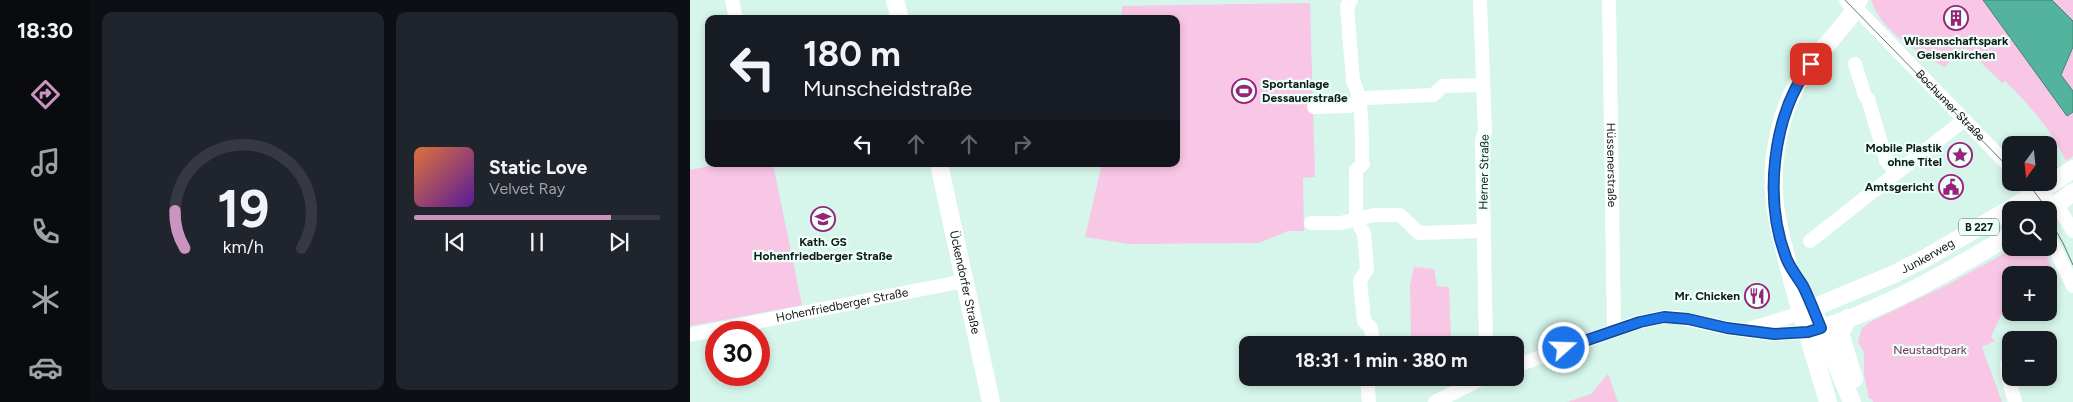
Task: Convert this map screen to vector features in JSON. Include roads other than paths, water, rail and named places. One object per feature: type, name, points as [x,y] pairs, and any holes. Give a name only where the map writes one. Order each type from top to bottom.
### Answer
[{"type":"main road","points":[[895,0],[899,15]]},
{"type":"main road","points":[[1852,402],[1814,330],[1807,311],[1802,285],[1788,262],[1775,204],[1775,167],[1784,118],[1790,100],[1803,74],[1843,27],[1855,3]]},
{"type":"main road","name":"Ückendorfer Straße","points":[[940,167],[991,402]]},
{"type":"main road","name":"Junkerweg","points":[[1807,311],[1922,260],[2033,196],[2073,169]]},
{"type":"main road","points":[[2057,205],[2073,192]]},
{"type":"main road","name":"Junkerweg","points":[[1814,330],[1848,318],[1954,268],[2002,240]]},
{"type":"main road","points":[[1848,318],[1841,336],[1858,402]]},
{"type":"main road","points":[[1814,330],[1828,402]]},
{"type":"street","points":[[732,0],[735,15]]},
{"type":"street","points":[[1351,0],[1347,6],[1353,81],[1358,90],[1362,122],[1362,161],[1356,170],[1356,219],[1364,234],[1367,269],[1360,281],[1364,321],[1371,328],[1372,336]]},
{"type":"street","name":"Herner Straße","points":[[1480,0],[1485,132],[1482,141],[1486,336]]},
{"type":"street","name":"Hüssenerstraße","points":[[1609,0],[1614,331]]},
{"type":"street","name":"Bochumer Straße","points":[[1855,3],[2002,159]]},
{"type":"street","points":[[1855,64],[1865,96],[1868,99],[1886,160],[1896,173]]},
{"type":"street","points":[[1314,107],[1349,106],[1366,98],[1433,95],[1444,86],[1483,85]]},
{"type":"street","points":[[1810,241],[1964,120]]},
{"type":"street","points":[[2057,213],[2073,231]]},
{"type":"street","points":[[1311,223],[1341,223],[1374,215],[1400,215],[1419,233],[1483,231]]},
{"type":"street","points":[[2057,253],[2073,286]]},
{"type":"street","name":"Hohenfriedberger Straße","points":[[690,335],[964,281]]},
{"type":"street","points":[[1749,330],[1807,311]]},
{"type":"street","points":[[1524,363],[1640,322],[1664,317],[1688,319],[1727,328],[1774,334],[1814,330]]},
{"type":"street","points":[[1368,386],[1369,402]]},
{"type":"street","points":[[1435,402],[1467,386]]},
{"type":"street","points":[[2011,386],[2015,402]]},
{"type":"tram line","points":[[1845,0],[2002,161]]},
{"type":"tram line","points":[[2034,191],[2041,201]]},
{"type":"tram line","points":[[2057,233],[2073,265]]},
{"type":"place","name":"Wissenschaftspark Gelsenkirchen","points":[[1956,18]]},
{"type":"place","name":"Sportanlage Dessauerstraße","points":[[1244,91]]},
{"type":"place","name":"Mobile Plastik ohne Titel","points":[[1960,155]]},
{"type":"place","name":"Amtsgericht","points":[[1951,187]]},
{"type":"place","name":"Kath. GS Hohenfriedberger Straße","points":[[823,219]]},
{"type":"place","name":"Mr. Chicken","points":[[1757,296]]},
{"type":"park label","name":"Neustadtpark","points":[[1930,350]]}]
